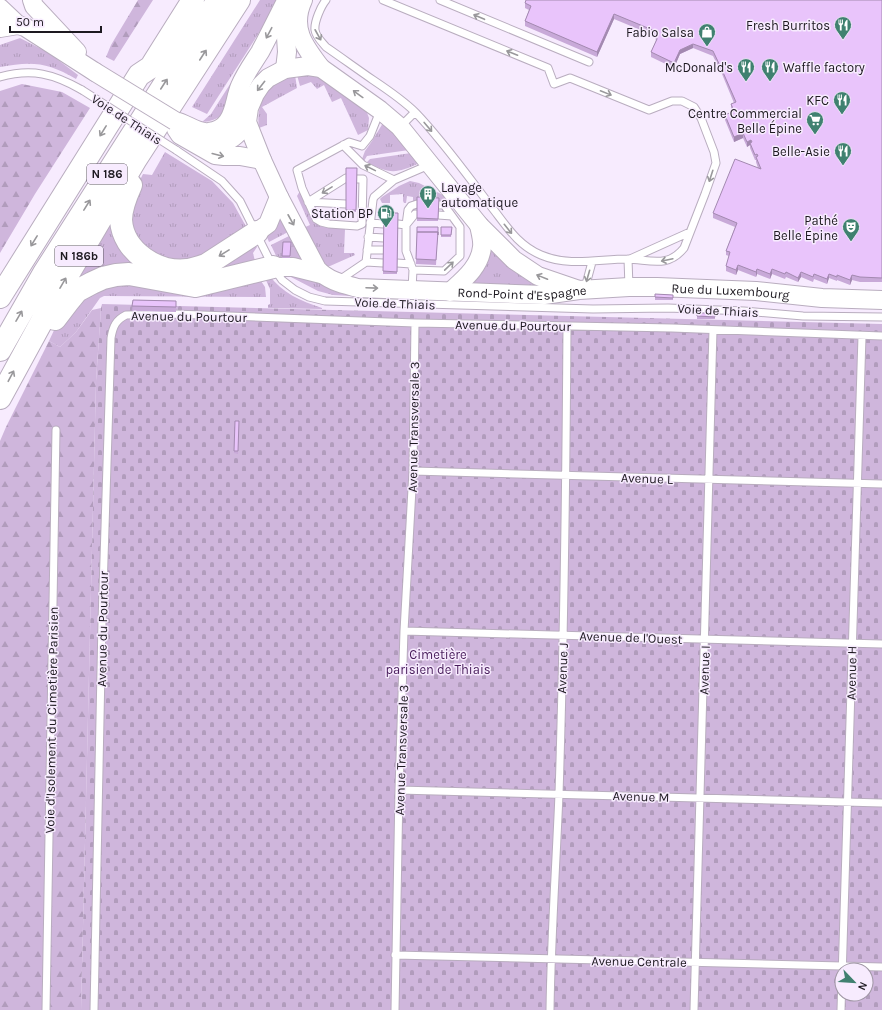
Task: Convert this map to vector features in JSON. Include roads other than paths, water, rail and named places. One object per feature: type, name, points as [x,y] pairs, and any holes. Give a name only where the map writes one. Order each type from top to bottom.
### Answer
[{"type":"highway","points":[[139,75],[141,60],[177,0]]},
{"type":"highway","name":"N 186","points":[[0,297],[139,75],[151,67],[193,0]]},
{"type":"highway","name":"N 186","points":[[0,350],[44,273],[218,0]]},
{"type":"highway","name":"N 186b","points":[[0,398],[23,354],[136,159],[238,0]]},
{"type":"highway","points":[[136,159],[137,169],[135,177],[127,194],[122,209],[121,218],[124,232],[129,244],[138,255],[157,265],[175,270],[187,270],[206,265],[257,232]]},
{"type":"highway","points":[[23,354],[37,347],[57,316],[77,291],[103,278],[129,274],[195,286],[273,267]]},
{"type":"street","points":[[285,69],[287,52],[285,22],[289,0]]},
{"type":"street","points":[[185,133],[209,132],[222,127],[230,118],[236,96],[244,77],[284,5],[289,0]]},
{"type":"street","name":"Rond-Point d'Espagne","points":[[303,0],[298,15],[298,29],[307,50],[321,68],[380,110],[400,127],[479,225],[514,260],[538,276],[582,290]]},
{"type":"street","points":[[28,2],[95,72]]},
{"type":"street","points":[[0,8],[18,25]]},
{"type":"street","points":[[0,28],[18,25],[25,27],[95,72],[215,155],[240,156],[262,160]]},
{"type":"street","points":[[321,68],[308,66],[285,69],[268,78],[261,85],[249,108],[247,122],[279,197],[314,263],[329,278]]},
{"type":"street","points":[[185,133],[215,141],[225,141],[234,136],[247,122]]},
{"type":"street","points":[[257,232],[268,224],[279,197]]},
{"type":"street","points":[[450,292],[469,275],[478,260],[482,246],[479,225]]},
{"type":"street","name":"Rond-Point d'Espagne","points":[[273,267],[293,267],[358,288],[544,295],[582,290]]},
{"type":"street","name":"Rue du Luxembourg","points":[[582,290],[629,287],[756,291],[822,298],[882,300]]},
{"type":"lane","points":[[326,0],[316,21],[315,28],[318,37],[326,47],[392,93],[415,112],[519,242],[542,256],[555,260],[592,262],[628,259],[662,262],[678,256],[684,248],[706,194],[716,160],[701,118],[694,107],[682,101],[672,101],[649,110],[570,78],[554,84],[548,68],[383,0]]},
{"type":"lane","points":[[440,0],[589,62]]},
{"type":"lane","name":"Voie de Thiais","points":[[0,77],[23,72],[39,73],[59,78],[82,90],[185,133],[222,181],[240,201],[257,232],[273,267],[282,280],[295,290],[309,297],[325,301],[594,309],[668,308],[744,311],[803,316],[882,317]]},
{"type":"lane","points":[[356,179],[363,179],[360,204],[363,223],[361,226],[329,224],[320,222],[316,219],[302,188],[297,170],[346,144],[362,146],[370,136],[380,110]]},
{"type":"lane","points":[[400,127],[415,112]]},
{"type":"lane","points":[[346,144],[363,165],[394,180]]},
{"type":"lane","points":[[366,262],[374,197],[394,180],[431,164]]},
{"type":"lane","points":[[308,202],[346,178]]},
{"type":"lane","points":[[308,202],[346,204]]},
{"type":"lane","points":[[360,204],[372,205]]},
{"type":"lane","points":[[412,289],[412,267],[406,251],[406,225],[408,210],[411,206],[417,204]]},
{"type":"lane","points":[[397,263],[412,267],[444,271],[460,256],[460,227],[444,205],[439,204]]},
{"type":"lane","points":[[406,225],[415,214],[417,214]]},
{"type":"lane","points":[[438,215],[452,216]]},
{"type":"lane","points":[[370,223],[384,224]]},
{"type":"lane","points":[[398,224],[406,225]]},
{"type":"lane","points":[[628,259],[690,232]]},
{"type":"lane","points":[[368,237],[384,238]]},
{"type":"lane","points":[[397,239],[406,239]]},
{"type":"lane","points":[[367,250],[384,250]]},
{"type":"lane","points":[[397,251],[406,251]]},
{"type":"lane","points":[[628,259],[629,287]]},
{"type":"lane","points":[[329,278],[366,262],[383,263]]},
{"type":"lane","points":[[582,290],[592,262]]},
{"type":"lane","name":"Avenue du Pourtour","points":[[94,1010],[102,606],[111,338],[114,325],[119,318],[126,315],[150,314],[415,323],[672,328],[882,336]]},
{"type":"lane","name":"Avenue Transversale 3","points":[[394,1010],[404,631],[413,471],[415,323]]},
{"type":"lane","name":"Avenue J","points":[[550,1010],[559,794],[563,635],[567,327]]},
{"type":"lane","name":"Avenue I","points":[[694,1010],[713,330]]},
{"type":"lane","name":"Avenue H","points":[[842,962],[851,643],[858,483],[862,336]]},
{"type":"lane","name":"Voie d'Isolement du Cimetière Parisien","points":[[46,1010],[56,430]]},
{"type":"lane","name":"Avenue L","points":[[413,471],[882,484]]},
{"type":"lane","name":"Avenue de l'Ouest","points":[[404,631],[882,644]]},
{"type":"lane","name":"Avenue M","points":[[399,790],[882,802]]},
{"type":"lane","name":"Avenue Centrale","points":[[396,955],[834,966]]},
{"type":"place","name":"Fresh Burritos","points":[[843,40]]},
{"type":"place","name":"Fabio Salsa","points":[[707,47]]},
{"type":"place","name":"McDonald's","points":[[746,82]]},
{"type":"place","name":"Waffle factory","points":[[770,82]]},
{"type":"place","name":"KFC","points":[[842,115]]},
{"type":"place","name":"Centre Commercial Belle Épine","points":[[815,135]]},
{"type":"place","name":"Belle-Asie","points":[[843,166]]},
{"type":"place","name":"Lavage automatique","points":[[428,209]]},
{"type":"place","name":"Station BP","points":[[386,228]]},
{"type":"place","name":"Pathé Belle Épine","points":[[851,242]]},
{"type":"park label","name":"Cimetière parisien de Thiais","points":[[438,662]]}]
